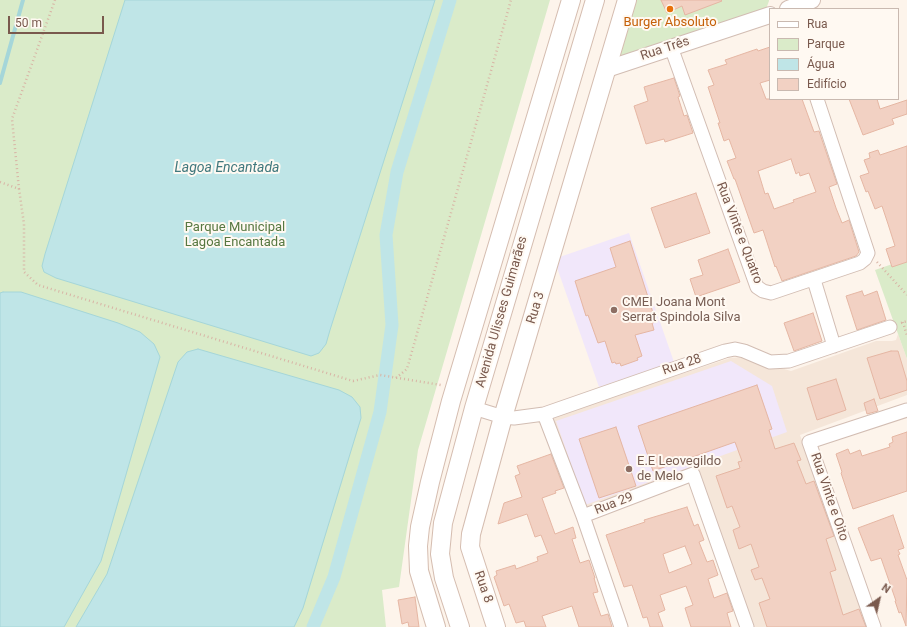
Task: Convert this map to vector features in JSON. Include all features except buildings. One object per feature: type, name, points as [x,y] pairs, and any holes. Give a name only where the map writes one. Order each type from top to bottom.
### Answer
[{"type":"main road","name":"Avenida Ulisses Guimarães","points":[[436,627],[419,571],[418,546],[420,527],[453,394],[571,0]]},
{"type":"main road","name":"Avenida Ulisses Guimarães","points":[[460,627],[444,578],[440,554],[443,523],[474,408],[595,0]]},
{"type":"main road","points":[[606,69],[627,0]]},
{"type":"main road","name":"Rua 3","points":[[470,547],[472,534],[503,417],[606,69]]},
{"type":"main road","points":[[453,394],[474,408]]},
{"type":"main road","name":"Rua 8","points":[[470,547],[496,627]]},
{"type":"street","points":[[791,8],[812,0]]},
{"type":"street","name":"Rua Três","points":[[606,69],[769,15]]},
{"type":"street","name":"Rua Vinte e Quatro","points":[[671,47],[757,287],[763,292],[771,293],[814,280],[860,263],[865,259],[868,253]]},
{"type":"street","points":[[817,100],[868,253]]},
{"type":"street","points":[[814,280],[834,346]]},
{"type":"street","name":"Rua 28","points":[[474,408],[503,417],[514,418],[544,414],[725,350],[744,351],[770,362],[788,361],[890,327]]},
{"type":"street","name":"Rua Vinte e Oito","points":[[874,627],[809,442],[907,410]]},
{"type":"street","points":[[544,414],[583,516]]},
{"type":"street","name":"Rua 29","points":[[621,627],[583,516],[692,474],[747,627]]},
{"type":"path","points":[[55,0],[12,119],[24,224],[24,272],[38,285],[353,381],[380,375],[453,394]]},
{"type":"path","points":[[396,378],[407,369],[511,0]]},
{"type":"path","points":[[0,182],[19,190]]},
{"type":"path","points":[[868,253],[907,295]]},
{"type":"path","points":[[903,322],[907,336]]},
{"type":"shaded area","name":"CMEI Joana Mont Serrat Spindola Silva","points":[[629,233],[674,362],[599,387],[554,259]]},
{"type":"shaded area","points":[[898,334],[907,359],[907,395],[800,435],[868,627],[752,627],[696,471],[584,511],[552,417],[730,358],[743,357],[791,371],[876,341],[896,340]]},
{"type":"shaded area","name":"E.E Leovegildo de Melo","points":[[731,361],[772,386],[787,432],[585,505],[556,421]]},
{"type":"green space","name":"Parque Municipal Lagoa Encantada","points":[[0,0],[550,0],[418,450],[399,587],[382,590],[386,627],[0,627]]},
{"type":"green space","points":[[628,0],[769,1],[766,9],[617,60]]},
{"type":"green space","points":[[907,259],[907,359],[875,270]]},
{"type":"water","name":"Lagoa Encantada","points":[[125,0],[435,0],[326,344],[319,353],[311,356],[56,278],[44,272],[42,266],[45,254]]},
{"type":"water","points":[[21,292],[118,323],[140,332],[154,344],[160,357],[101,561],[64,627],[0,627],[0,293]]},
{"type":"water","points":[[198,349],[339,390],[352,397],[360,407],[361,418],[303,608],[294,627],[76,627],[107,574],[178,362],[187,352]]},
{"type":"waterway","points":[[0,83],[23,0]]},
{"type":"waterway","points":[[313,627],[334,577],[380,412],[392,325],[386,235],[397,172],[450,0]]},
{"type":"place","name":"Burger Absoluto","points":[[670,9]]},
{"type":"place","name":"CMEI Joana Mont Serrat Spindola Silva","points":[[614,310]]},
{"type":"place","name":"E.E Leovegildo de Melo","points":[[629,469]]}]
